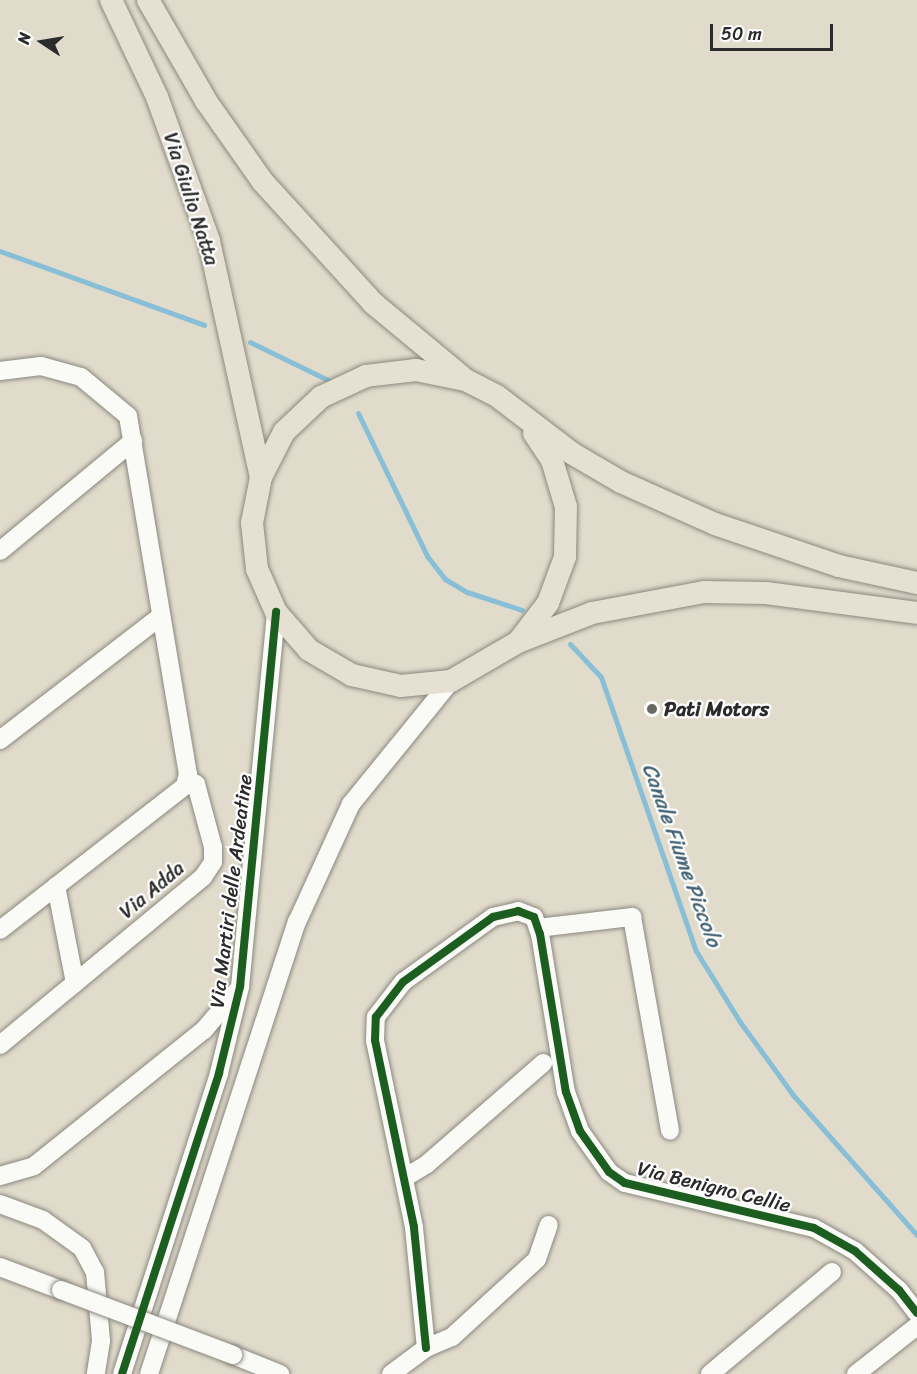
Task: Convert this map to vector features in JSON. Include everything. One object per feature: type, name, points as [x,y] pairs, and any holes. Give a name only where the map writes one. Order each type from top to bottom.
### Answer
[{"type":"main road","name":"Via Giulio Natta","points":[[111,0],[157,97],[208,241],[261,477]]},
{"type":"main road","points":[[148,0],[206,101],[262,182],[373,303],[465,380],[497,396],[524,419],[621,482],[715,524],[838,566],[917,583]]},
{"type":"main road","points":[[465,380],[416,370],[366,376],[321,397],[284,432],[261,477],[252,523],[258,569],[276,612],[309,650],[352,675],[401,686],[451,681],[518,642],[592,613],[704,592],[766,593],[917,613]]},
{"type":"main road","points":[[518,642],[552,594],[565,556],[566,507],[552,460],[524,419]]},
{"type":"street","name":"Via Adda","points":[[0,371],[41,366],[81,377],[128,417],[160,617],[166,635],[187,779],[196,784],[210,827],[213,862],[203,877],[0,1045]]},
{"type":"street","points":[[0,551],[133,441]]},
{"type":"street","name":"Via Martiri delle Ardeatine","points":[[122,1374],[219,1073],[240,987],[276,612]]},
{"type":"street","points":[[0,740],[160,617]]},
{"type":"street","points":[[149,1374],[297,922],[351,804],[451,681]]},
{"type":"street","points":[[0,930],[185,786],[187,779]]},
{"type":"street","points":[[56,886],[75,983]]},
{"type":"street","name":"Via Benigno Cellie","points":[[404,1178],[375,1040],[376,1017],[403,982],[493,917],[526,913],[534,917],[538,928],[566,1092],[580,1131],[609,1172],[625,1182],[814,1228],[855,1251],[899,1290],[917,1313]]},
{"type":"street","points":[[538,928],[632,917],[670,1131]]},
{"type":"street","points":[[0,1176],[34,1166],[204,1030],[240,987]]},
{"type":"street","points":[[426,1348],[424,1310],[404,1178],[427,1164],[543,1063]]},
{"type":"street","points":[[0,1204],[44,1220],[82,1248],[95,1272],[101,1341],[96,1374]]},
{"type":"street","points":[[391,1374],[426,1348],[452,1337],[537,1259],[549,1225]]},
{"type":"street","points":[[0,1267],[280,1374]]},
{"type":"street","points":[[710,1374],[832,1272]]},
{"type":"street","points":[[856,1374],[917,1326]]},
{"type":"waterway","name":"Canale Fiume Piccolo","points":[[0,251],[204,325]]},
{"type":"waterway","name":"Canale Fiume Piccolo","points":[[250,342],[330,381]]},
{"type":"waterway","name":"Canale Fiume Piccolo","points":[[358,413],[427,556],[445,579],[467,592],[522,610]]},
{"type":"waterway","name":"Canale Fiume Piccolo","points":[[570,644],[601,677],[696,951],[740,1022],[793,1095],[917,1235]]},
{"type":"cycle path","points":[[122,1374],[219,1073],[240,987],[276,612]]},
{"type":"cycle path","points":[[426,1348],[414,1227],[375,1040],[376,1017],[403,982],[493,917],[518,911],[534,917],[540,934],[566,1092],[580,1131],[609,1172],[625,1183],[814,1228],[855,1251],[899,1290],[917,1313]]},
{"type":"place","name":"Pati Motors","points":[[652,709]]}]
